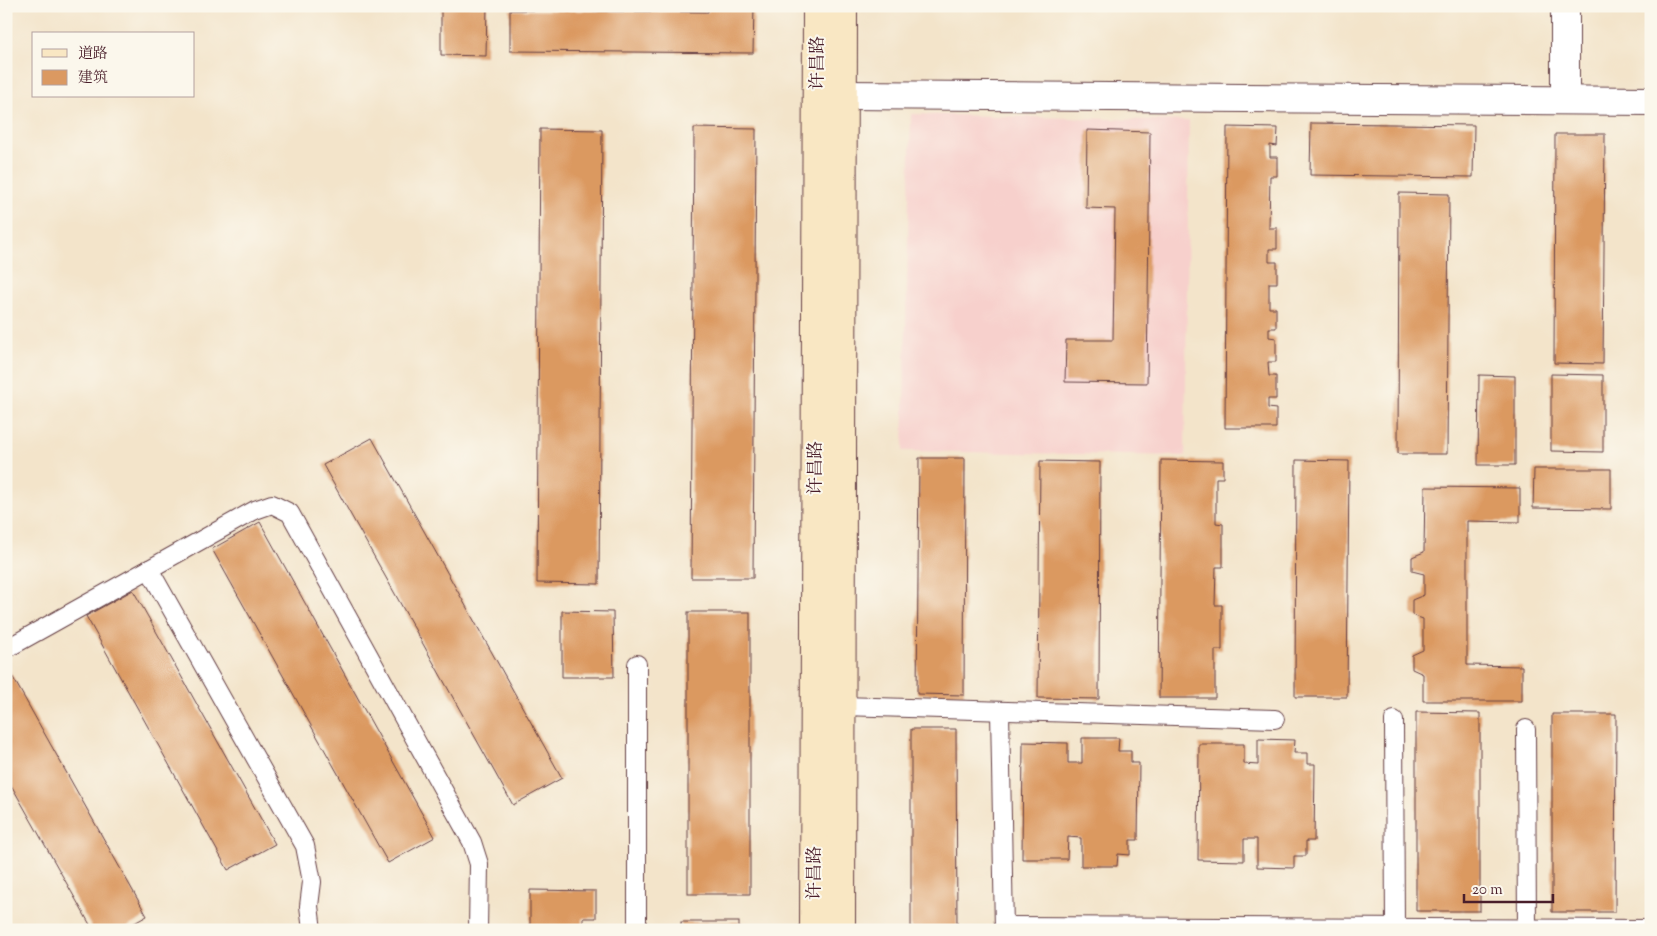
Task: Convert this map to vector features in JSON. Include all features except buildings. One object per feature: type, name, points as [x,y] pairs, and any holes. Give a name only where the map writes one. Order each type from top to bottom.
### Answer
[{"type":"street","name":"许昌路","points":[[814,930],[817,6]]},
{"type":"street","name":"许昌路","points":[[841,930],[843,6]]},
{"type":"street","points":[[1565,6],[1565,100]]},
{"type":"street","points":[[843,96],[1651,101]]},
{"type":"lane","points":[[6,648],[255,510],[272,504],[290,513],[472,842],[479,864],[478,930]]},
{"type":"lane","points":[[149,569],[305,846],[312,882],[309,906],[312,930]]},
{"type":"lane","points":[[637,664],[638,930]]},
{"type":"lane","points":[[842,706],[1275,718]]},
{"type":"lane","points":[[1000,710],[1004,928],[1651,929]]},
{"type":"lane","points":[[1394,720],[1395,929]]},
{"type":"lane","points":[[1526,729],[1528,929]]},
{"type":"shaded area","points":[[911,114],[1189,121],[1185,456],[903,451]]}]
